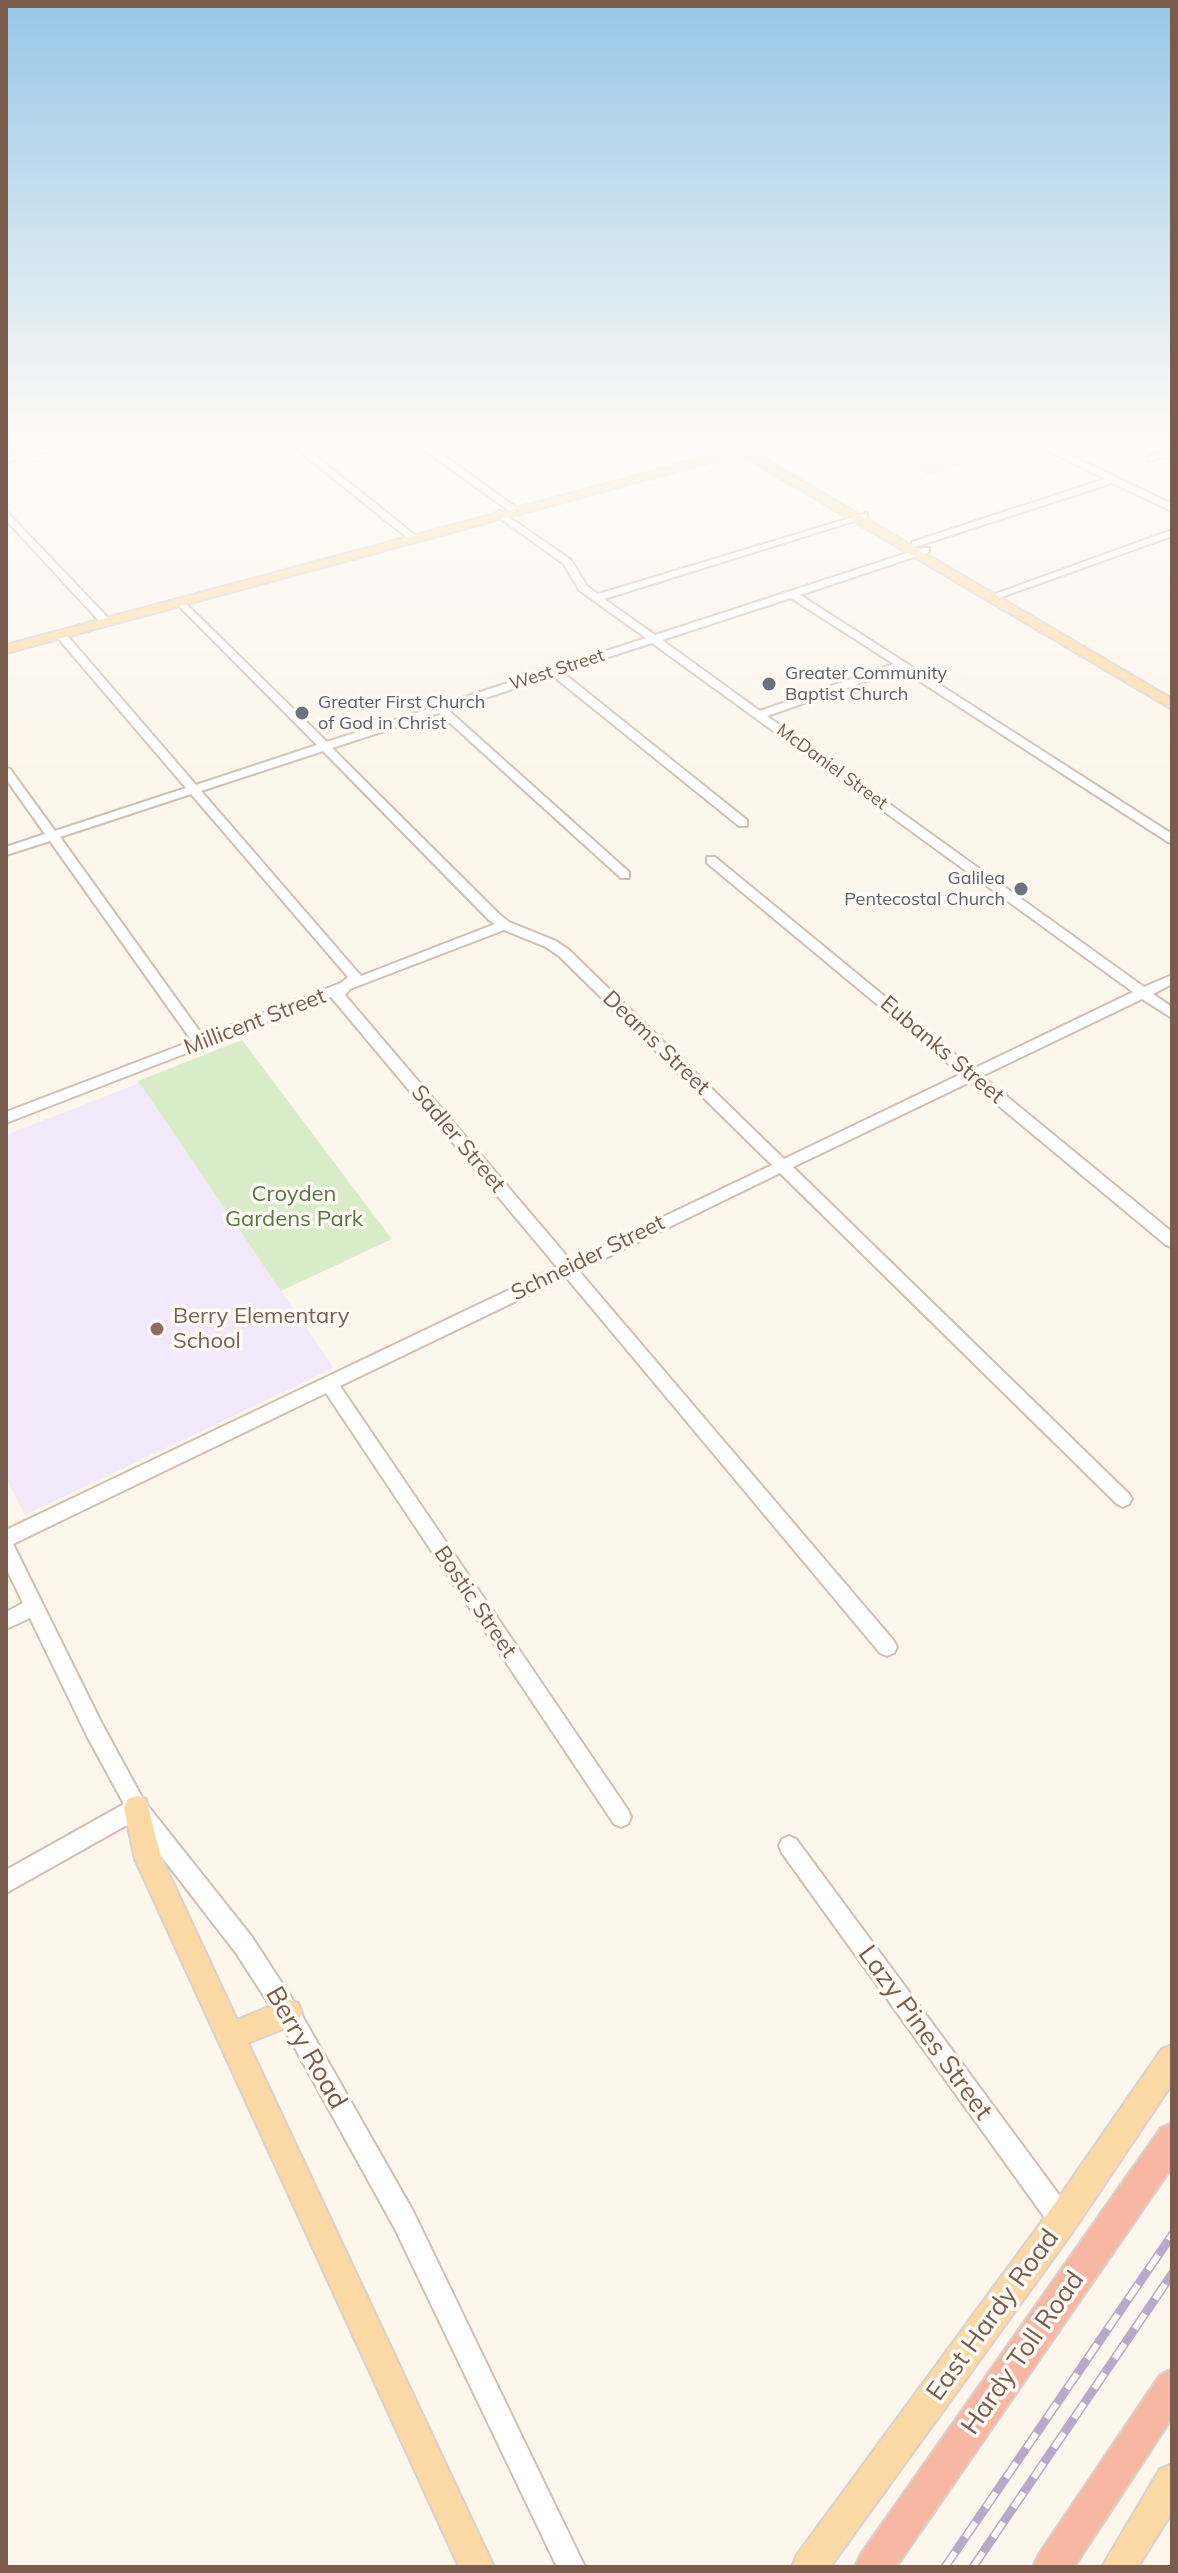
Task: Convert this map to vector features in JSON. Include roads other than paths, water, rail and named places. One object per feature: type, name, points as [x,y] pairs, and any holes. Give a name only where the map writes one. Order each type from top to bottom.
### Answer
[{"type":"highway","name":"Hardy Toll Road","points":[[874,2567],[1172,2139]]},
{"type":"highway","points":[[1052,2567],[1172,2387]]},
{"type":"main road","points":[[6,649],[344,557]]},
{"type":"main road","points":[[933,557],[1095,653],[1172,694]]},
{"type":"main road","points":[[1095,653],[1172,705]]},
{"type":"main road","points":[[137,1808],[148,1859],[477,2567]]},
{"type":"main road","points":[[230,2037],[288,2013]]},
{"type":"main road","name":"East Hardy Road","points":[[809,2567],[1062,2220],[1172,2059]]},
{"type":"main road","points":[[1119,2567],[1169,2496]]},
{"type":"street","points":[[46,557],[106,622]]},
{"type":"street","name":"McDaniel Street","points":[[561,557],[583,588],[596,598],[1172,1014]]},
{"type":"street","points":[[596,598],[727,557]]},
{"type":"street","name":"West Street","points":[[6,851],[896,557]]},
{"type":"street","points":[[997,595],[1104,557]]},
{"type":"street","points":[[792,594],[1172,839]]},
{"type":"street","name":"Deams Street","points":[[181,602],[504,925],[551,944],[564,953],[1123,1499]]},
{"type":"street","name":"Sadler Street","points":[[61,635],[355,977],[337,995],[887,1647]]},
{"type":"street","points":[[760,715],[902,665]]},
{"type":"street","points":[[554,671],[743,823]]},
{"type":"street","points":[[441,709],[625,875]]},
{"type":"street","points":[[6,771],[200,1042]]},
{"type":"street","name":"Eubanks Street","points":[[711,860],[1172,1241]]},
{"type":"street","name":"Millicent Street","points":[[6,1118],[504,925]]},
{"type":"street","name":"Schneider Street","points":[[6,1539],[1172,979]]},
{"type":"street","name":"Bostic Street","points":[[330,1386],[621,1817]]},
{"type":"street","name":"Berry Road","points":[[6,1549],[94,1729],[137,1808],[244,1945],[288,2013],[404,2220],[571,2567]]},
{"type":"street","points":[[6,1621],[34,1607]]},
{"type":"street","points":[[6,1882],[137,1808]]},
{"type":"street","name":"Lazy Pines Street","points":[[789,1846],[1062,2220]]},
{"type":"railway","points":[[945,2567],[1172,2235]]},
{"type":"railway","points":[[973,2567],[1172,2274]]},
{"type":"place","name":"Greater Community Baptist Church","points":[[769,684]]},
{"type":"place","name":"Greater First Church of God in Christ","points":[[302,713]]},
{"type":"place","name":"Galilea Pentecostal Church","points":[[1021,889]]},
{"type":"place","name":"Berry Elementary School","points":[[157,1329]]},
{"type":"park label","name":"Croyden Gardens Park","points":[[294,1206]]}]
